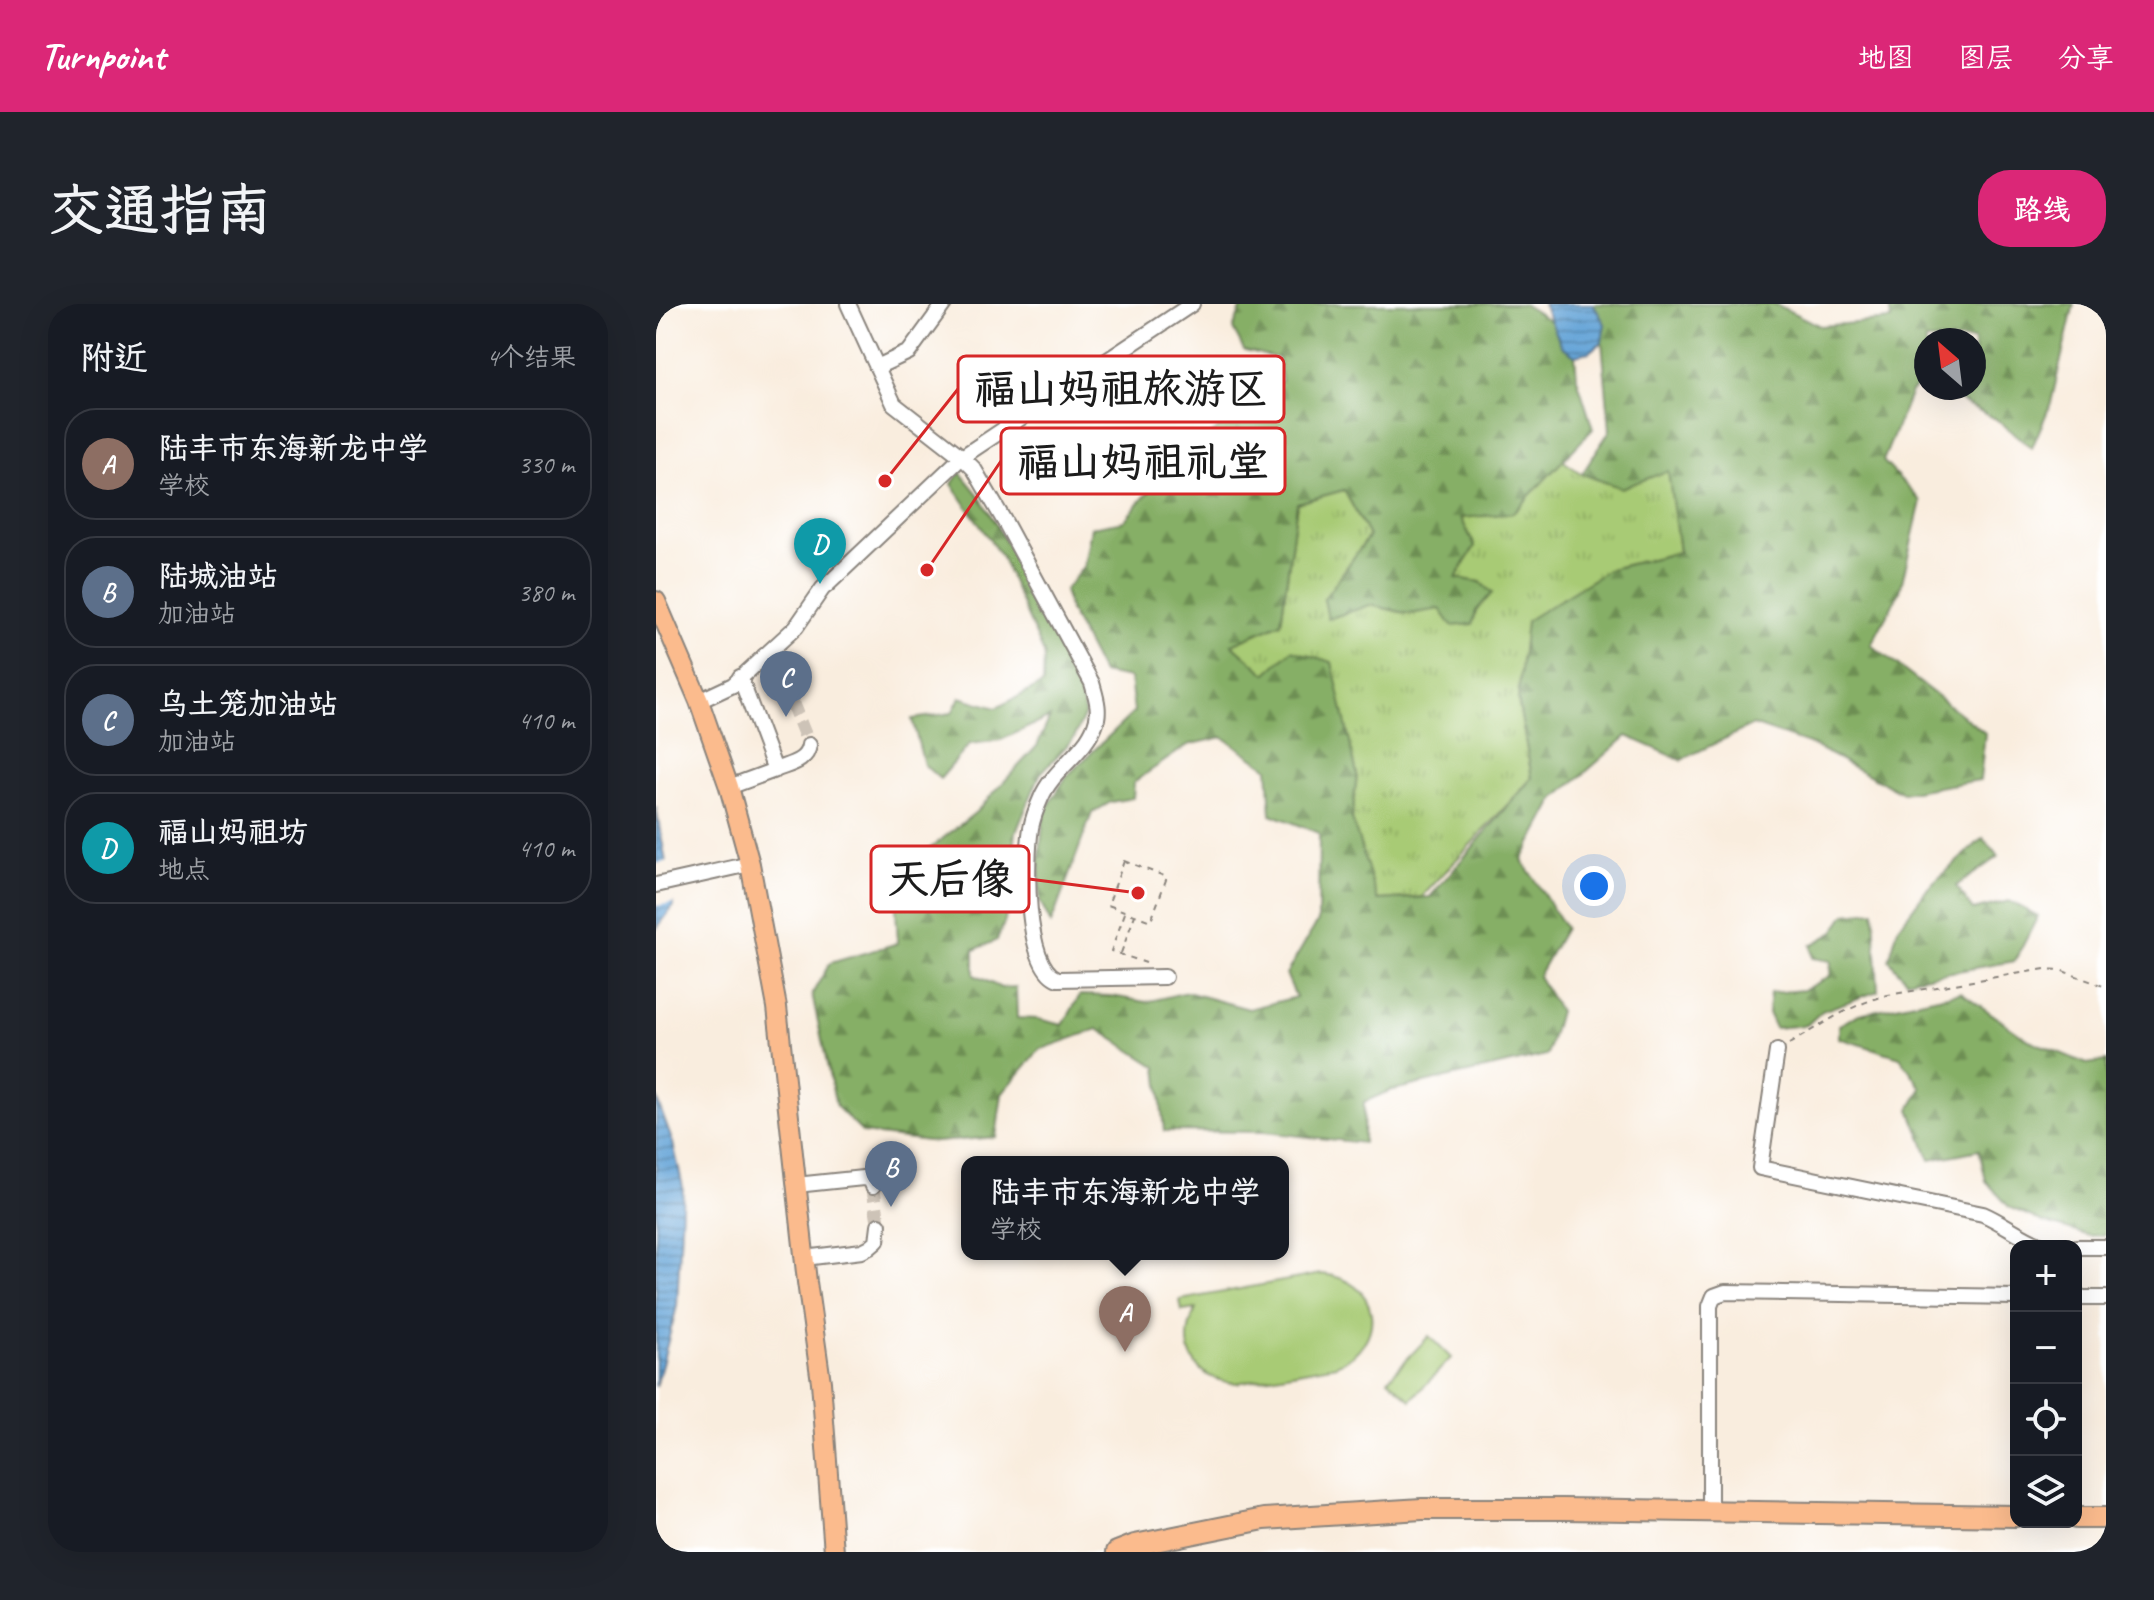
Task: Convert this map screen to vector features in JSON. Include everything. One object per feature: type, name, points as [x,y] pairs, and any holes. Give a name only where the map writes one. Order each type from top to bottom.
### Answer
[{"type":"highway","points":[[1117,1552],[1135,1545],[1264,1519],[1422,1509],[2010,1516]]},
{"type":"highway","points":[[2082,1518],[2106,1518]]},
{"type":"main road","points":[[656,601],[699,701],[729,787],[750,864],[777,1007],[804,1258],[821,1382],[834,1552]]},
{"type":"street","points":[[848,304],[894,404],[974,469],[1092,683],[1098,704],[1098,720],[1092,733],[1052,777],[1041,798],[1032,827],[1028,885],[1038,951],[1046,970],[1058,979],[1163,977]]},
{"type":"street","points":[[877,367],[909,352],[944,304]]},
{"type":"street","points":[[699,701],[733,685],[796,627],[824,587],[962,457],[1192,304]]},
{"type":"street","points":[[764,656],[779,671],[784,683]]},
{"type":"street","points":[[740,677],[775,770]]},
{"type":"street","points":[[729,787],[802,759],[809,745]]},
{"type":"street","points":[[656,885],[750,864]]},
{"type":"street","points":[[1777,1051],[1760,1168],[1983,1214],[2030,1240]]},
{"type":"street","points":[[796,1185],[863,1178],[870,1179],[873,1186]]},
{"type":"street","points":[[804,1258],[866,1250],[877,1241],[879,1225]]},
{"type":"street","points":[[2082,1247],[2106,1247]]},
{"type":"street","points":[[1710,1511],[1710,1306],[1714,1296],[1725,1292],[2010,1297]]},
{"type":"street","points":[[2082,1298],[2106,1298]]},
{"type":"path","points":[[1124,861],[1167,877],[1151,921],[1126,911],[1108,905],[1124,861]]},
{"type":"path","points":[[1126,911],[1111,951],[1160,968],[1163,977]]},
{"type":"path","points":[[1120,954],[1135,915]]},
{"type":"path","points":[[1777,1051],[1840,1013],[1888,995],[2045,969],[2060,970],[2106,987]]},
{"type":"green space","points":[[1243,304],[1523,304],[1552,322],[1562,346],[1575,355],[1577,378],[1593,429],[1513,513],[1461,518],[1475,546],[1456,578],[1480,582],[1492,593],[1476,611],[1473,624],[1452,626],[1440,609],[1410,614],[1370,605],[1328,619],[1324,599],[1369,536],[1344,490],[1297,503],[1281,623],[1232,644],[1266,674],[1292,650],[1332,662],[1357,774],[1352,819],[1378,900],[1430,897],[1532,778],[1518,699],[1526,621],[1610,569],[1679,552],[1668,471],[1621,488],[1582,474],[1610,430],[1602,342],[1604,324],[1593,304],[1775,304],[1820,326],[1891,320],[1889,304],[2074,304],[2051,403],[2032,448],[1996,419],[1959,400],[1986,400],[1986,328],[1914,328],[1914,389],[1883,461],[1921,501],[1900,591],[1871,645],[1985,733],[1980,780],[1903,793],[1814,746],[1753,725],[1681,760],[1627,736],[1555,799],[1522,860],[1565,928],[1538,976],[1559,1011],[1547,1055],[1389,1091],[1364,1102],[1363,1143],[1264,1132],[1164,1131],[1157,1067],[1098,1029],[1039,1050],[1002,1094],[996,1137],[936,1142],[863,1133],[836,1106],[812,994],[830,963],[898,943],[895,893],[922,855],[976,812],[1037,746],[1050,717],[1001,740],[970,744],[940,779],[924,765],[912,719],[952,713],[960,697],[996,708],[1043,684],[1044,654],[1002,558],[952,484],[960,472],[978,494],[1001,533],[1076,677],[1085,714],[1074,738],[1040,774],[1016,832],[1005,921],[997,940],[974,950],[974,975],[1001,988],[1016,987],[1017,1018],[1063,1025],[1080,995],[1146,1002],[1187,992],[1249,1009],[1296,997],[1286,974],[1318,921],[1319,833],[1271,814],[1268,768],[1223,737],[1188,745],[1134,782],[1133,798],[1111,802],[1092,813],[1051,924],[1040,902],[1039,862],[1044,813],[1066,777],[1134,712],[1130,678],[1102,673],[1070,611],[1064,591],[1084,566],[1091,527],[1124,521],[1159,481],[1197,445],[1282,381],[1278,358],[1244,350],[1233,329]]},
{"type":"green space","points":[[1562,460],[1582,474],[1669,471],[1679,552],[1610,569],[1518,699],[1532,778],[1422,897],[1377,900],[1352,819],[1357,774],[1266,674],[1231,644],[1281,623],[1297,503],[1344,490],[1369,536],[1324,599],[1410,614],[1440,608],[1480,582],[1455,579],[1461,518],[1513,513]]},
{"type":"green space","points":[[1983,838],[1999,856],[1956,886],[1973,910],[2009,901],[2038,916],[2015,961],[1906,980],[1889,960],[1898,928],[1928,888]]},
{"type":"green space","points":[[1874,911],[1878,991],[1822,1011],[1807,1025],[1775,1028],[1768,1013],[1770,993],[1804,990],[1830,976],[1831,961],[1812,958],[1811,945],[1833,933],[1846,914]]},
{"type":"green space","points":[[1961,992],[2029,1040],[2087,1064],[2106,1061],[2106,1235],[2090,1236],[2043,1222],[2009,1207],[1986,1181],[1979,1150],[1930,1160],[1910,1109],[1922,1088],[1900,1057],[1839,1038],[1839,1025],[1859,1014]]},
{"type":"green space","points":[[1321,1274],[1341,1278],[1356,1287],[1366,1299],[1371,1313],[1371,1327],[1365,1342],[1353,1355],[1336,1365],[1237,1383],[1209,1376],[1193,1360],[1188,1337],[1196,1309],[1182,1311],[1180,1300]]},
{"type":"green space","points":[[1429,1336],[1451,1358],[1411,1400],[1388,1379]]},
{"type":"water","points":[[1543,304],[1593,304],[1605,324],[1602,342],[1589,352],[1575,355],[1562,346]]},
{"type":"water","points":[[656,807],[674,906],[656,929]]},
{"type":"water","points":[[656,1097],[673,1143],[683,1187],[677,1306],[656,1387]]},
{"type":"pier","points":[[670,861],[677,902],[656,906],[656,864]]},
{"type":"tunnel","points":[[784,683],[809,745]]},
{"type":"tunnel","points":[[873,1186],[879,1225]]},
{"type":"place","name":"福山妈祖旅游区","points":[[885,481]]},
{"type":"place","name":"福山妈祖礼堂","points":[[927,570]]},
{"type":"place","name":"福山妈祖坊","points":[[820,584]]},
{"type":"place","name":"乌土笼加油站","points":[[786,717]]},
{"type":"place","name":"天后像","points":[[1138,893]]},
{"type":"place","name":"陆城油站","points":[[891,1207]]},
{"type":"place","name":"陆丰市东海新龙中学","points":[[1125,1352]]}]
